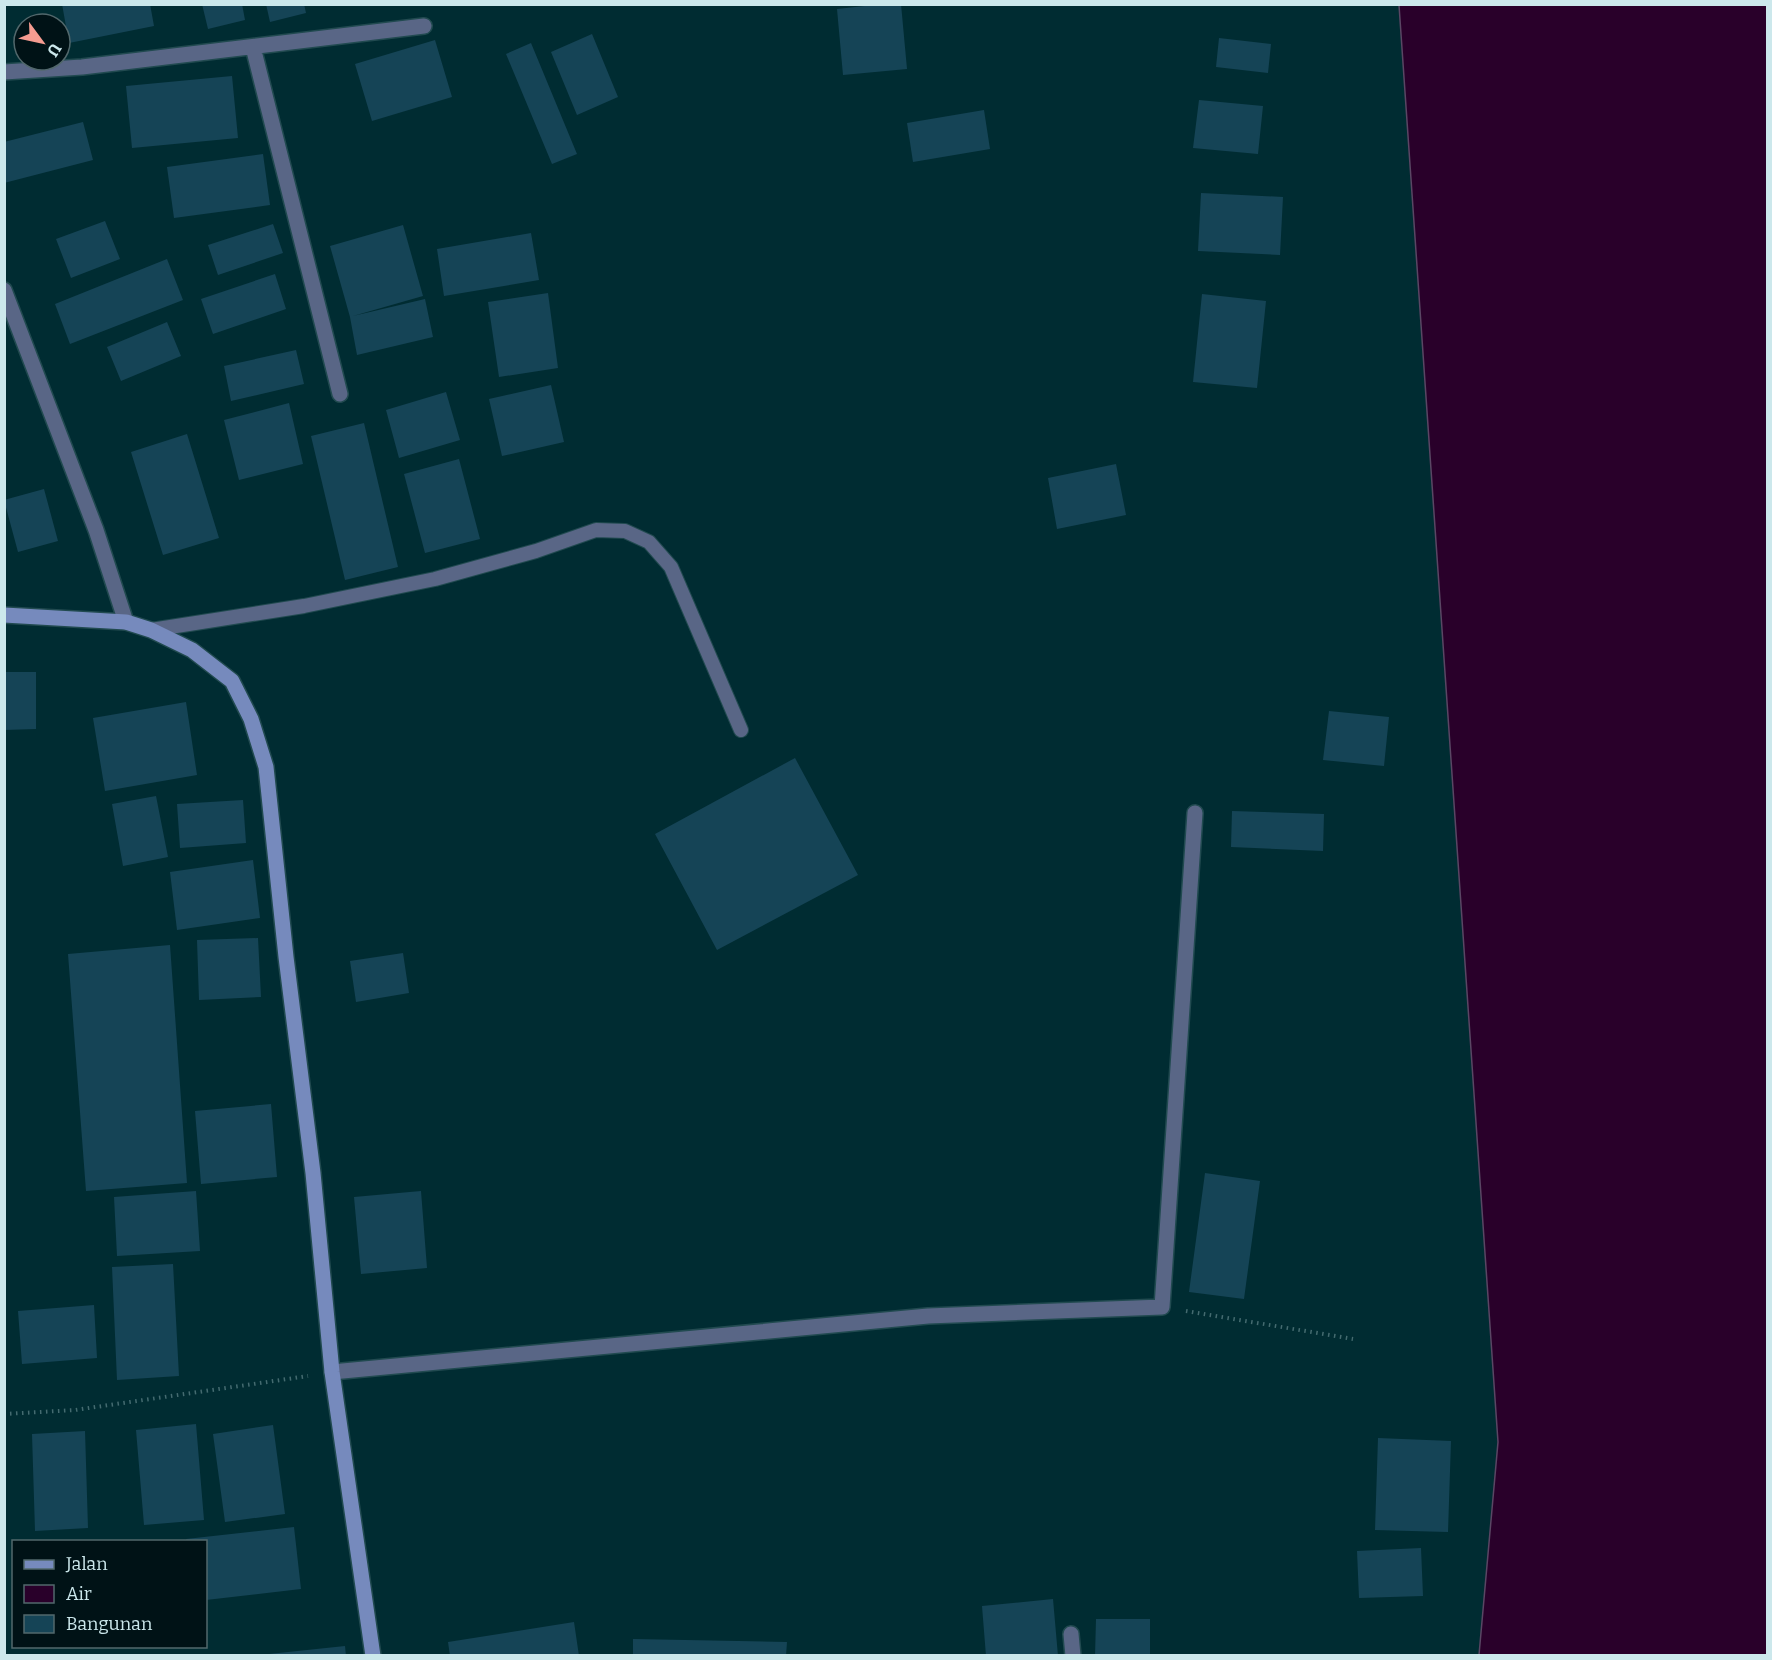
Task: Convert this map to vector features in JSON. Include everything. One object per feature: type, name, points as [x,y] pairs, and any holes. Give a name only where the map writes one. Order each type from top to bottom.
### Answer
[{"type":"street","points":[[4,72],[82,67],[424,26]]},
{"type":"street","points":[[253,47],[340,394]]},
{"type":"street","points":[[4,290],[96,530],[126,622]]},
{"type":"street","points":[[4,615],[126,622],[152,630],[192,650],[232,681],[251,719],[266,767],[286,957],[313,1173],[332,1372],[372,1656]]},
{"type":"street","points":[[332,1372],[928,1316],[1162,1307],[1195,813]]},
{"type":"street","points":[[1071,1634],[1073,1656]]},
{"type":"lane","points":[[152,630],[326,602],[435,579],[536,551],[596,530],[625,531],[649,542],[671,567],[741,730]]},
{"type":"path","points":[[1162,1307],[1353,1339]]},
{"type":"path","points":[[4,1414],[75,1410],[332,1372]]},
{"type":"water","points":[[1399,5],[1767,5],[1767,1655],[1479,1655],[1498,1442]]},
{"type":"building","points":[[62,4],[150,4],[154,26],[72,42],[72,12],[63,12]]},
{"type":"building","points":[[202,4],[242,4],[245,20],[208,29]]},
{"type":"building","points":[[266,4],[304,4],[306,13],[270,22]]},
{"type":"building","points":[[901,4],[907,69],[843,75],[837,9]]},
{"type":"building","points":[[592,34],[618,97],[577,115],[551,52]]},
{"type":"building","points":[[1219,38],[1271,44],[1268,73],[1216,67]]},
{"type":"building","points":[[435,40],[452,97],[372,121],[355,64]]},
{"type":"building","points":[[531,43],[577,154],[552,164],[506,54]]},
{"type":"building","points":[[232,76],[238,138],[132,148],[126,86]]},
{"type":"building","points":[[1199,100],[1263,106],[1258,154],[1193,148]]},
{"type":"building","points":[[984,110],[990,149],[913,162],[907,123]]},
{"type":"building","points":[[83,122],[93,160],[4,183],[4,142]]},
{"type":"building","points":[[263,154],[270,205],[174,218],[167,167]]},
{"type":"building","points":[[1201,193],[1283,197],[1280,255],[1198,251]]},
{"type":"building","points":[[105,221],[120,259],[71,278],[56,239]]},
{"type":"building","points":[[273,224],[283,253],[218,275],[208,245]]},
{"type":"building","points":[[403,225],[423,296],[353,316],[425,299],[433,337],[357,355],[350,317],[330,246]]},
{"type":"building","points":[[531,233],[539,280],[444,296],[437,249]]},
{"type":"building","points":[[167,259],[183,300],[70,344],[55,304]]},
{"type":"building","points":[[275,274],[286,309],[213,334],[201,299]]},
{"type":"building","points":[[548,293],[558,368],[499,377],[488,302]]},
{"type":"building","points":[[1202,294],[1266,301],[1257,388],[1193,382]]},
{"type":"building","points":[[167,322],[181,356],[121,381],[107,347]]},
{"type":"building","points":[[296,350],[304,384],[231,401],[224,366]]},
{"type":"building","points":[[551,385],[564,442],[502,456],[489,399]]},
{"type":"building","points":[[446,392],[460,440],[399,458],[386,410]]},
{"type":"building","points":[[289,403],[303,464],[239,480],[224,420]]},
{"type":"building","points":[[364,423],[398,567],[345,580],[311,436]]},
{"type":"building","points":[[187,434],[219,538],[163,555],[131,452]]},
{"type":"building","points":[[459,459],[480,539],[425,553],[404,474]]},
{"type":"building","points":[[1116,464],[1126,515],[1057,529],[1048,478]]},
{"type":"building","points":[[44,489],[58,541],[18,552],[4,500]]},
{"type":"building","points":[[4,672],[36,672],[36,729],[4,730]]},
{"type":"building","points":[[186,702],[197,775],[105,791],[93,718]]},
{"type":"building","points":[[1329,711],[1389,717],[1384,766],[1323,760]]},
{"type":"building","points":[[795,758],[858,875],[717,950],[655,834]]},
{"type":"building","points":[[156,796],[168,857],[123,866],[112,804]]},
{"type":"building","points":[[243,800],[246,843],[180,848],[177,804]]},
{"type":"building","points":[[1232,811],[1324,814],[1323,851],[1231,847]]},
{"type":"building","points":[[253,860],[260,918],[177,930],[170,872]]},
{"type":"building","points":[[258,938],[261,997],[199,1000],[197,940]]},
{"type":"building","points":[[170,945],[187,1183],[86,1191],[68,954]]},
{"type":"building","points":[[403,953],[409,993],[356,1002],[350,961]]},
{"type":"building","points":[[271,1104],[277,1177],[201,1184],[195,1111]]},
{"type":"building","points":[[1205,1173],[1260,1181],[1244,1299],[1189,1292]]},
{"type":"building","points":[[196,1191],[200,1251],[117,1256],[114,1197]]},
{"type":"building","points":[[421,1191],[427,1268],[361,1274],[354,1197]]},
{"type":"building","points":[[173,1264],[179,1376],[117,1380],[112,1267]]},
{"type":"building","points":[[94,1305],[97,1358],[22,1364],[18,1311]]},
{"type":"building","points":[[196,1424],[204,1520],[144,1525],[136,1430]]},
{"type":"building","points":[[273,1425],[285,1514],[225,1522],[213,1434]]},
{"type":"building","points":[[85,1431],[88,1528],[35,1531],[32,1434]]},
{"type":"building","points":[[1378,1438],[1451,1441],[1448,1532],[1375,1530]]},
{"type":"building","points":[[294,1527],[301,1589],[207,1600],[207,1540],[186,1539]]},
{"type":"building","points":[[1421,1548],[1423,1596],[1359,1598],[1357,1551]]},
{"type":"building","points":[[1053,1599],[1058,1656],[986,1656],[982,1606]]},
{"type":"building","points":[[1096,1619],[1150,1619],[1150,1656],[1095,1656]]},
{"type":"building","points":[[574,1622],[579,1656],[450,1656],[448,1642]]},
{"type":"building","points":[[633,1639],[787,1642],[786,1656],[633,1656]]},
{"type":"building","points":[[345,1646],[346,1656],[270,1656],[269,1654]]}]
